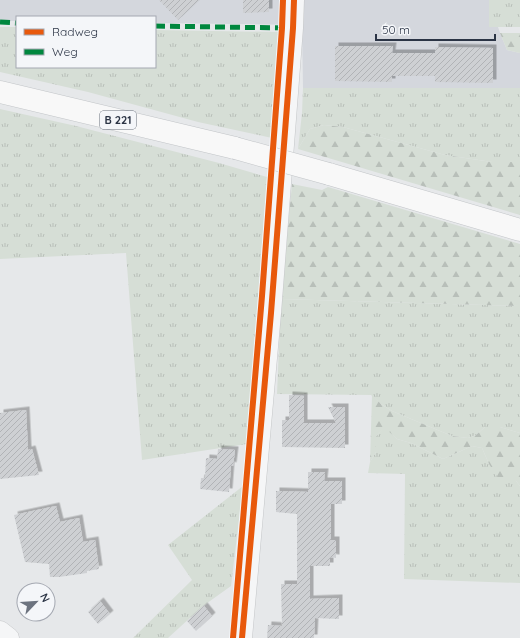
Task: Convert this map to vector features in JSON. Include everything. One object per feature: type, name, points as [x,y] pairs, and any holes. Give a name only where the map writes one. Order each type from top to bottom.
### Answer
[{"type":"main road","name":"B 221","points":[[0,92],[235,148],[330,174],[520,230]]},
{"type":"street","points":[[242,638],[271,313],[294,0]]},
{"type":"street","points":[[0,630],[9,638]]},
{"type":"shaded area","points":[[0,0],[489,0],[507,50],[520,53],[520,88],[303,88],[302,25],[156,23],[156,16],[16,16],[16,21],[0,21]]},
{"type":"green space","points":[[489,0],[520,0],[520,27],[489,27]]},
{"type":"green space","points":[[0,27],[16,27],[16,68],[156,68],[156,30],[278,32],[272,138],[198,122],[88,92],[0,72]]},
{"type":"green space","points":[[500,33],[520,33],[520,53],[507,50]]},
{"type":"green space","points":[[303,88],[520,88],[520,162],[492,162],[445,155],[343,127],[324,125],[310,129],[298,149]]},
{"type":"green space","points":[[0,109],[76,126],[267,177],[247,444],[142,460],[126,253],[0,259]]},
{"type":"green space","points":[[324,125],[343,127],[445,155],[492,162],[520,162],[520,215],[298,149],[310,129]]},
{"type":"green space","points":[[292,184],[322,190],[328,187],[520,244],[520,306],[281,299]]},
{"type":"green space","points":[[281,299],[520,306],[520,433],[500,427],[485,427],[476,435],[468,438],[452,436],[392,411],[371,395],[277,394]]},
{"type":"green space","points":[[372,395],[381,404],[392,411],[452,436],[468,438],[476,435],[485,427],[500,427],[520,433],[520,486],[516,481],[499,479],[489,464],[482,448],[472,446],[443,459],[411,443],[397,439],[385,428],[376,436],[376,452],[370,462]]},
{"type":"green space","points":[[385,427],[397,439],[411,443],[443,459],[472,446],[482,448],[489,464],[516,481],[520,486],[520,583],[404,579],[405,474],[368,473],[370,462],[376,452],[376,436]]},
{"type":"green space","points":[[243,486],[231,586],[203,606],[168,638],[133,638],[192,580],[168,545]]},
{"type":"building","points":[[159,0],[199,0],[178,20]]},
{"type":"building","points":[[243,0],[269,0],[269,12],[243,13]]},
{"type":"building","points":[[335,46],[393,46],[392,53],[435,53],[435,47],[493,48],[493,83],[435,82],[435,76],[392,76],[392,82],[335,81]]},
{"type":"building","points":[[289,395],[304,396],[304,423],[336,423],[328,407],[345,407],[345,448],[282,447],[282,420],[289,420]]},
{"type":"building","points":[[26,410],[28,450],[32,449],[39,475],[0,479],[0,413]]},
{"type":"building","points":[[218,449],[235,450],[233,466],[231,465],[229,492],[200,489],[201,478],[205,478],[206,458],[217,459]]},
{"type":"building","points":[[308,472],[325,472],[324,481],[342,481],[342,504],[331,504],[331,540],[336,540],[336,558],[330,557],[330,566],[310,566],[310,599],[339,598],[339,619],[315,618],[314,638],[267,638],[268,625],[282,626],[281,584],[297,584],[297,514],[276,512],[276,491],[308,492]]},
{"type":"building","points":[[56,506],[60,522],[79,518],[83,542],[95,540],[99,569],[87,571],[87,573],[50,577],[49,564],[25,562],[14,515]]},
{"type":"building","points":[[100,601],[110,614],[98,624],[88,612]]},
{"type":"building","points":[[204,606],[212,616],[196,631],[187,621]]},
{"type":"marked path","points":[[0,22],[16,23]]},
{"type":"marked path","points":[[156,26],[285,28]]},
{"type":"cycle path","points":[[233,638],[262,296],[283,0]]},
{"type":"cycle path","points":[[242,638],[271,313],[294,0]]}]
